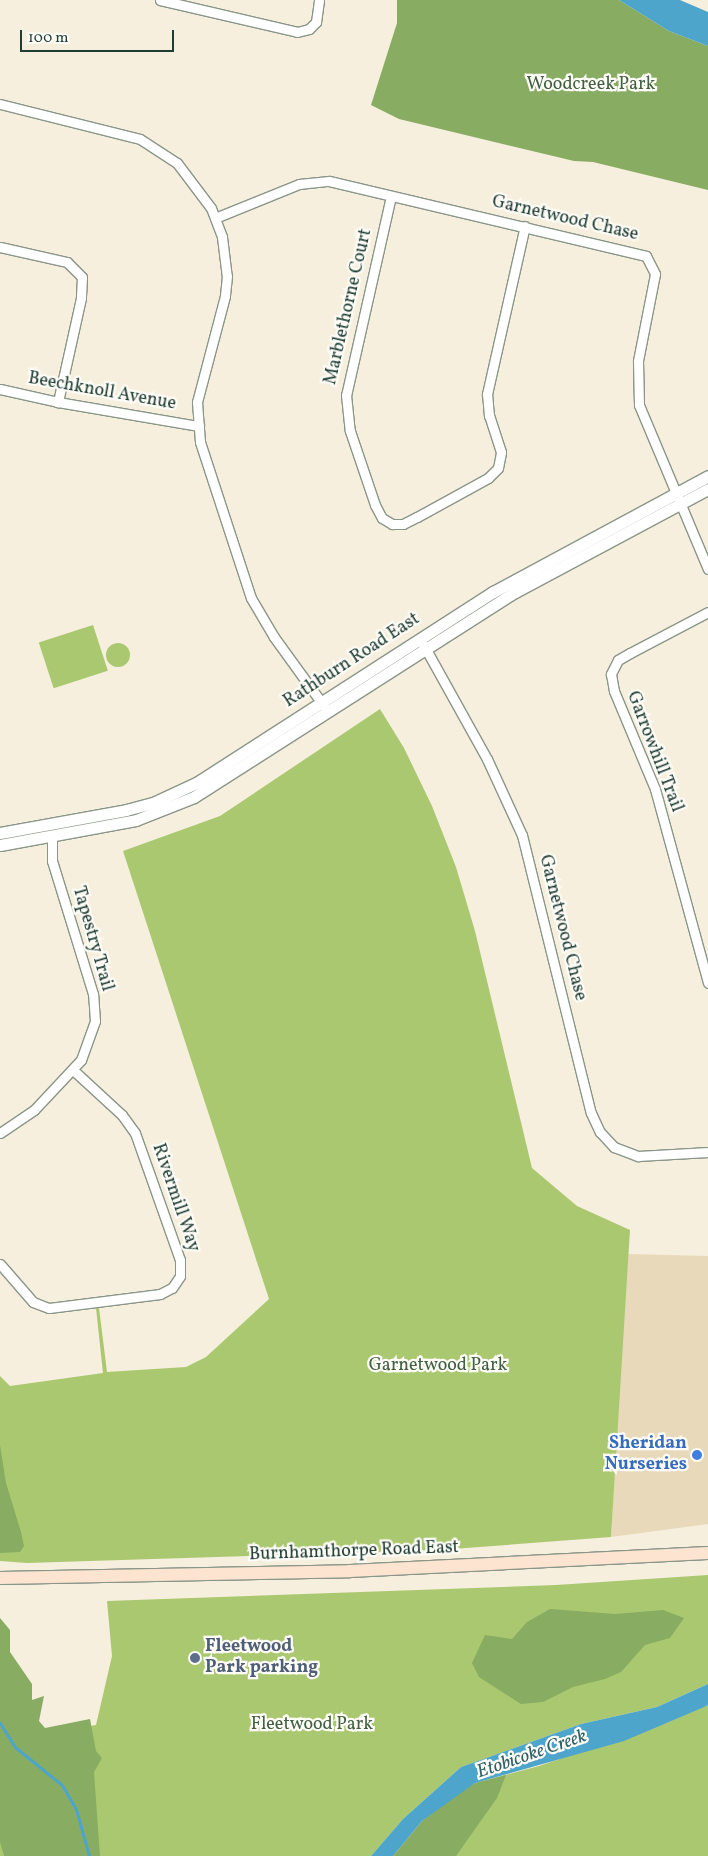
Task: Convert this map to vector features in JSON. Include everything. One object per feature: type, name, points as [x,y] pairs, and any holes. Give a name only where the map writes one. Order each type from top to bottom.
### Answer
[{"type":"main road","name":"Burnhamthorpe Road East","points":[[0,1578],[350,1571],[708,1553]]},
{"type":"street","points":[[160,0],[297,32],[309,29],[316,22],[319,0]]},
{"type":"street","points":[[0,104],[130,134],[150,144],[177,163],[192,179],[215,218],[224,247],[226,286],[197,402],[200,442],[251,598],[274,637],[324,706]]},
{"type":"street","name":"Garnetwood Chase","points":[[215,218],[309,182],[339,182],[391,196],[641,254],[652,264],[655,282],[638,361],[637,389],[642,413],[708,569]]},
{"type":"street","name":"Marblethorne Court","points":[[391,196],[346,395],[350,431],[375,505],[382,518],[392,524],[412,520],[488,478],[498,468],[501,452],[489,416],[487,394],[525,226]]},
{"type":"street","points":[[0,247],[67,262],[82,277],[83,289],[58,402]]},
{"type":"street","name":"Beechknoll Avenue","points":[[0,389],[58,402],[199,426]]},
{"type":"street","name":"Rathburn Road East","points":[[677,498],[708,476]]},
{"type":"street","name":"Rathburn Road East","points":[[0,833],[107,814],[155,802],[198,782],[324,706],[572,547],[677,498],[708,489]]},
{"type":"street","name":"Garrowhill Trail","points":[[708,612],[618,660],[611,674],[614,691],[655,789],[708,983]]},
{"type":"street","name":"Garnetwood Chase","points":[[422,642],[487,760],[522,835],[591,1113],[600,1132],[614,1147],[638,1156],[708,1152]]},
{"type":"street","name":"Rathburn Road East","points":[[0,846],[136,820],[170,808],[212,787],[324,706]]},
{"type":"street","name":"Tapestry Trail","points":[[0,1132],[22,1121],[73,1070],[91,1039],[94,1004],[52,861],[52,836]]},
{"type":"street","name":"Rivermill Way","points":[[0,1264],[33,1302],[49,1308],[160,1294],[172,1288],[180,1276],[180,1260],[136,1133],[122,1115],[73,1070]]},
{"type":"shaded area","points":[[627,1254],[708,1256],[708,1524],[611,1537]]},
{"type":"green space","name":"Woodcreek Park","points":[[397,0],[619,0],[669,31],[708,46],[708,190],[593,162],[574,161],[399,119],[371,105],[397,23]]},
{"type":"green space","points":[[93,625],[108,671],[54,688],[39,643]]},
{"type":"green space","points":[[118,643],[126,647],[130,655],[126,663],[118,667],[110,663],[106,655],[110,647]]},
{"type":"green space","name":"Garnetwood Park","points":[[380,709],[404,748],[432,806],[456,867],[475,931],[532,1168],[577,1206],[630,1230],[611,1537],[439,1550],[27,1563],[0,1561],[0,1376],[10,1386],[103,1373],[96,1308],[99,1308],[107,1372],[186,1367],[206,1357],[269,1299],[123,851],[220,816]]},
{"type":"green space","points":[[0,1445],[6,1483],[24,1546],[20,1552],[0,1553]]},
{"type":"green space","name":"Fleetwood Park","points":[[708,1575],[708,1684],[657,1707],[581,1724],[461,1767],[403,1819],[371,1856],[0,1856],[0,1740],[96,1725],[112,1656],[107,1601],[556,1585]]},
{"type":"green space","points":[[550,1609],[615,1614],[663,1610],[684,1618],[670,1638],[645,1645],[621,1672],[605,1679],[573,1687],[543,1702],[521,1704],[479,1677],[472,1663],[485,1635],[512,1639],[527,1622]]},
{"type":"green space","points":[[0,1618],[10,1630],[10,1652],[32,1684],[32,1700],[44,1696],[39,1721],[45,1728],[90,1719],[96,1751],[102,1758],[94,1772],[100,1856],[4,1856],[0,1842]]},
{"type":"green space","points":[[708,1705],[708,1856],[393,1856],[475,1783],[539,1766],[666,1723]]},
{"type":"green space","points":[[506,1775],[497,1798],[456,1856],[393,1856],[422,1821],[451,1798],[475,1783]]},
{"type":"water","points":[[619,0],[680,0],[708,12],[708,46],[669,31]]},
{"type":"water","name":"Etobicoke Creek","points":[[708,1684],[708,1705],[624,1741],[475,1783],[422,1821],[393,1856],[371,1856],[403,1819],[461,1767],[581,1724],[657,1707]]},
{"type":"waterway","points":[[0,1723],[15,1747],[62,1785],[76,1809],[89,1856]]},
{"type":"place","name":"Sheridan Nurseries","points":[[697,1455]]},
{"type":"place","name":"Fleetwood Park parking","points":[[195,1658]]}]
